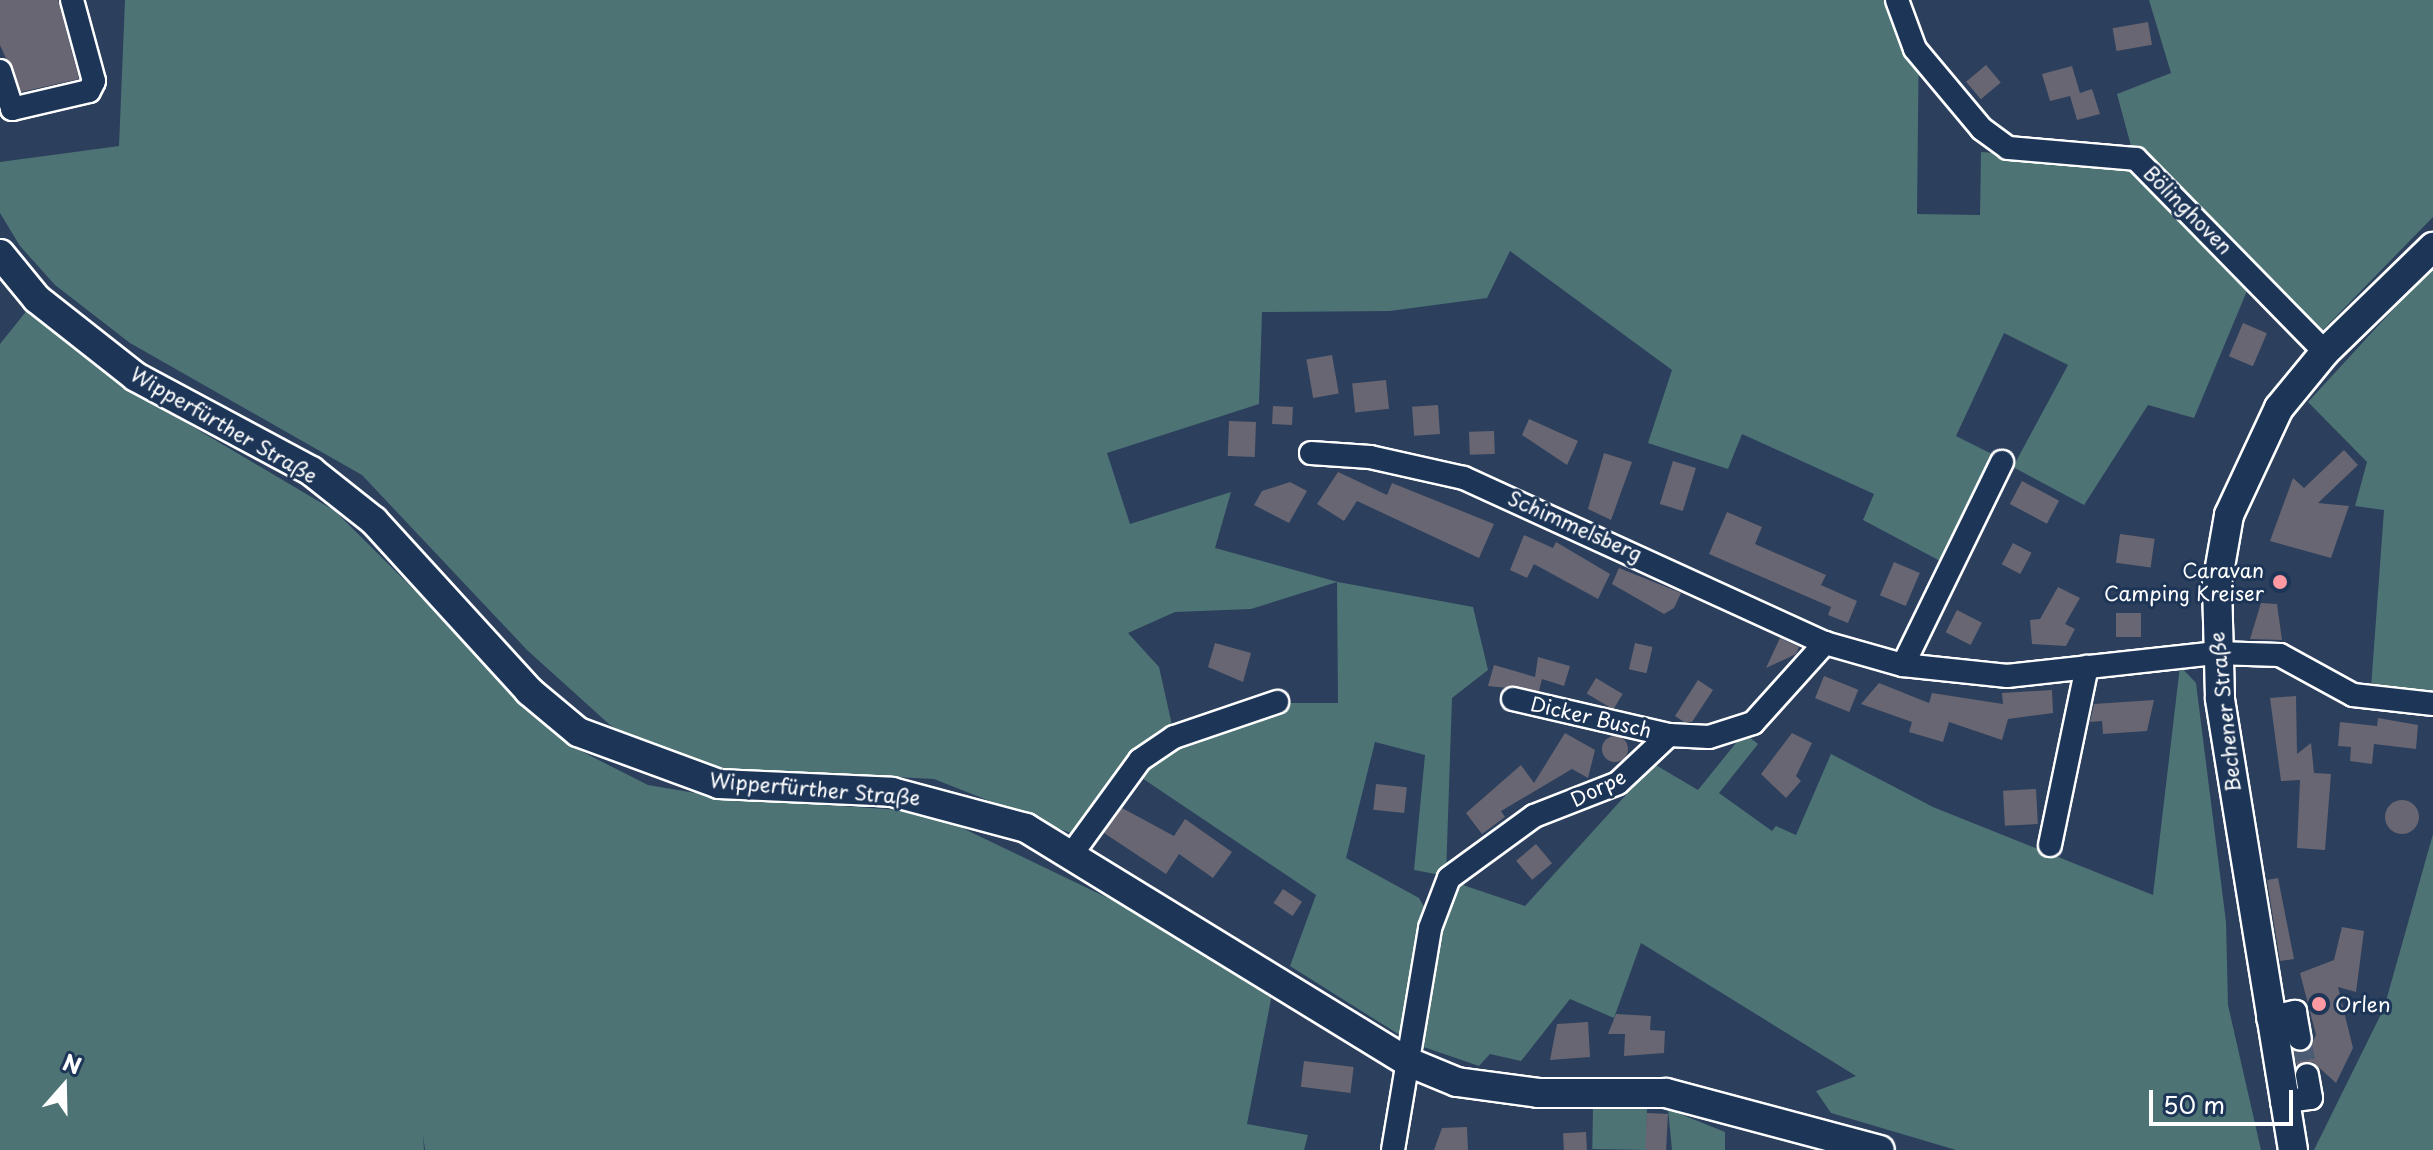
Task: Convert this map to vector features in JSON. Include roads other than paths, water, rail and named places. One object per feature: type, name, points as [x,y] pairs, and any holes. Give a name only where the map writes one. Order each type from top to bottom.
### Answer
[{"type":"main road","name":"Bechener Straße","points":[[2293,1150],[2268,1018],[2215,653],[2229,515],[2279,408],[2325,352],[2433,247]]},
{"type":"main road","name":"Wipperfürther Straße","points":[[0,254],[37,299],[136,377],[311,471],[374,521],[529,691],[578,732],[648,764],[719,784],[892,792],[963,806],[1026,828],[1406,1061],[1493,1088],[1666,1093],[1880,1150]]},
{"type":"street","points":[[0,71],[12,109],[89,91],[94,81],[72,0]]},
{"type":"street","name":"Bölinghoven","points":[[1897,0],[1915,49],[1982,129],[2008,148],[2136,159],[2325,352]]},
{"type":"street","name":"Schimmelsberg","points":[[1311,453],[1370,457],[1464,478],[1825,643]]},
{"type":"street","points":[[1903,665],[2002,462]]},
{"type":"street","points":[[1669,735],[1709,737],[1753,723],[1825,643],[1903,665],[2007,676],[2215,653],[2280,655],[2345,693],[2433,704]]},
{"type":"street","points":[[2050,845],[2087,667]]},
{"type":"street","name":"Dicker Busch","points":[[1513,699],[1669,735]]},
{"type":"street","points":[[1071,855],[1140,760],[1174,737],[1277,702]]},
{"type":"street","name":"Dorpe","points":[[1393,1150],[1430,928],[1449,878],[1534,816],[1618,783],[1669,735]]},
{"type":"street","points":[[2268,1018],[2295,1012],[2300,1039]]},
{"type":"street","points":[[2282,1102],[2311,1098],[2307,1075]]},
{"type":"tunnel","points":[[2300,1039],[2307,1075]]},
{"type":"place","name":"Caravan Camping Kreiser","points":[[2280,582]]},
{"type":"place","name":"Orlen","points":[[2319,1004]]}]
